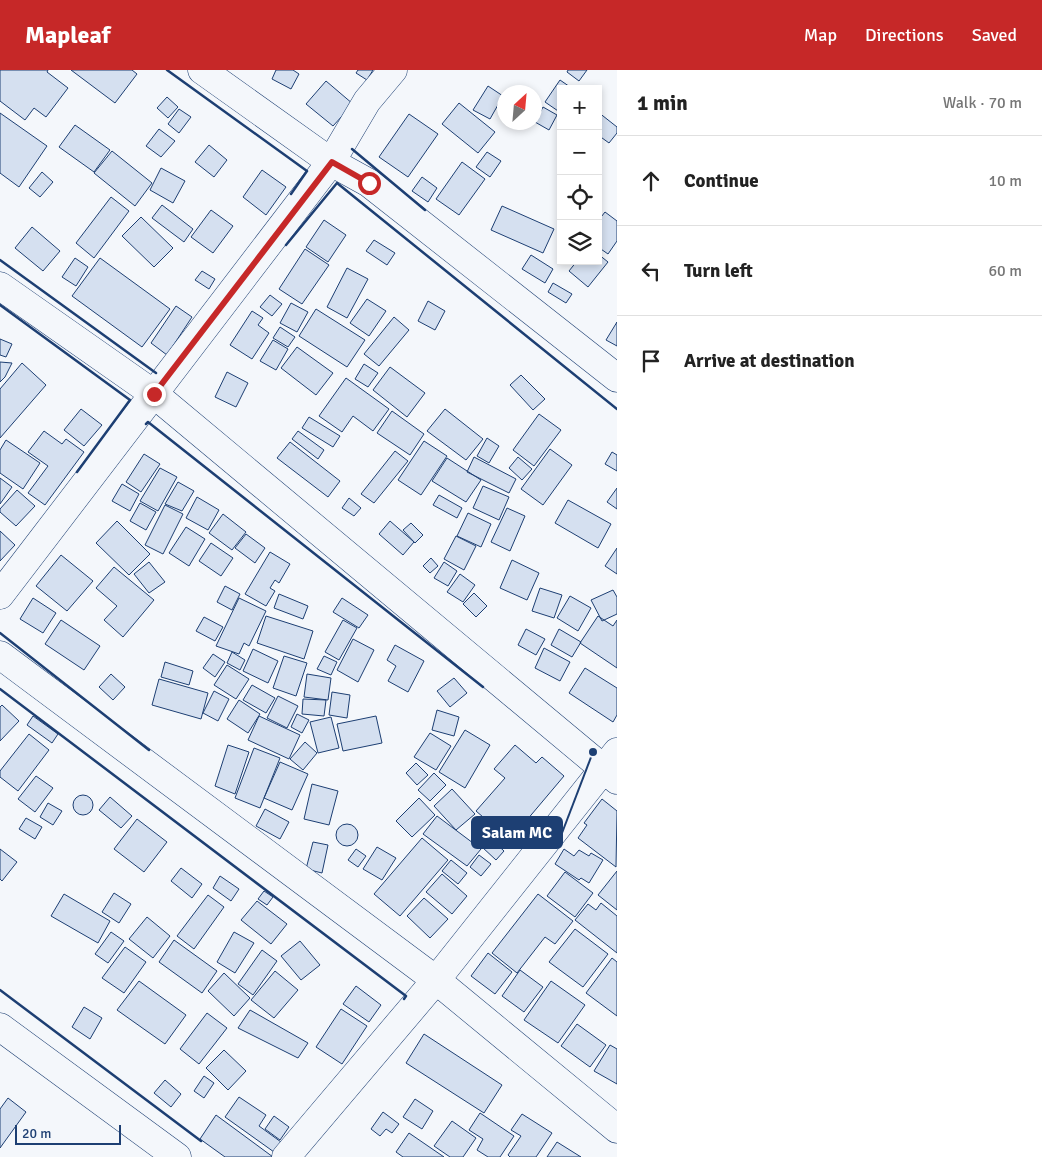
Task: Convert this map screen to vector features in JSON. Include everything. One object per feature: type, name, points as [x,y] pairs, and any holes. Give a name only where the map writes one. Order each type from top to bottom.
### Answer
[{"type":"street","points":[[202,70],[332,162],[369,183],[617,378]]},
{"type":"street","points":[[0,595],[332,162],[366,101],[392,70]]},
{"type":"street","points":[[0,286],[154,394],[612,767],[436,980],[286,1157]]},
{"type":"street","points":[[0,655],[436,980],[617,1129]]},
{"type":"street","points":[[0,1027],[177,1157]]},
{"type":"building","points":[[0,70],[48,70],[47,72],[68,88],[46,117],[34,108],[25,120],[0,101]]},
{"type":"building","points":[[71,70],[132,70],[137,74],[115,103]]},
{"type":"building","points":[[276,70],[293,70],[299,74],[291,89],[272,79]]},
{"type":"building","points":[[358,70],[373,70],[367,80],[356,73]]},
{"type":"building","points":[[568,70],[587,70],[579,81],[567,72]]},
{"type":"building","points":[[560,80],[567,85],[557,85],[557,110],[545,102]]},
{"type":"building","points":[[326,81],[353,104],[333,126],[306,104]]},
{"type":"building","points":[[488,86],[497,92],[497,107],[490,119],[473,110]]},
{"type":"building","points":[[167,97],[178,107],[168,118],[157,108]]},
{"type":"building","points":[[459,103],[495,132],[478,153],[442,124]]},
{"type":"building","points":[[543,107],[557,115],[549,130],[542,126]]},
{"type":"building","points":[[179,109],[191,117],[179,133],[168,124]]},
{"type":"building","points":[[0,113],[47,146],[19,187],[0,173]]},
{"type":"building","points":[[409,114],[438,134],[408,177],[379,157]]},
{"type":"building","points":[[602,115],[617,127],[617,133],[609,143],[602,138]]},
{"type":"building","points":[[75,125],[110,150],[94,172],[59,147]]},
{"type":"building","points":[[159,129],[175,141],[161,157],[146,146]]},
{"type":"building","points":[[209,145],[227,160],[214,177],[195,162]]},
{"type":"building","points":[[112,151],[152,183],[135,206],[94,173]]},
{"type":"building","points":[[487,152],[501,161],[490,177],[476,167]]},
{"type":"building","points":[[462,162],[485,179],[459,215],[436,199]]},
{"type":"building","points":[[161,168],[185,181],[173,203],[150,190]]},
{"type":"building","points":[[262,170],[286,187],[266,215],[243,197]]},
{"type":"building","points":[[42,172],[53,182],[40,197],[29,188]]},
{"type":"building","points":[[422,177],[437,188],[428,202],[412,191]]},
{"type":"building","points":[[111,197],[129,211],[94,258],[76,243]]},
{"type":"building","points":[[162,205],[193,229],[184,242],[152,218]]},
{"type":"building","points":[[502,206],[554,229],[543,253],[491,230]]},
{"type":"building","points":[[211,210],[233,226],[213,253],[191,237]]},
{"type":"building","points":[[605,212],[617,221],[617,241],[608,254],[602,250],[602,216]]},
{"type":"building","points":[[141,217],[173,248],[154,267],[122,236]]},
{"type":"building","points":[[324,220],[346,235],[328,262],[306,247]]},
{"type":"building","points":[[32,227],[60,251],[43,271],[15,248]]},
{"type":"building","points":[[374,240],[395,253],[387,265],[366,251]]},
{"type":"building","points":[[305,249],[329,265],[302,304],[279,289]]},
{"type":"building","points":[[531,255],[553,269],[545,283],[522,269]]},
{"type":"building","points":[[602,257],[608,262],[588,287],[569,271],[574,265],[602,265]]},
{"type":"building","points":[[75,258],[88,267],[76,286],[62,277]]},
{"type":"building","points":[[100,258],[170,309],[142,347],[72,296]]},
{"type":"building","points":[[347,268],[368,279],[347,318],[327,307]]},
{"type":"building","points":[[202,271],[215,279],[209,289],[195,280]]},
{"type":"building","points":[[553,283],[572,294],[566,303],[548,292]]},
{"type":"building","points":[[270,295],[282,304],[272,316],[260,307]]},
{"type":"building","points":[[367,299],[386,311],[369,336],[350,323]]},
{"type":"building","points":[[428,301],[445,311],[435,330],[418,321]]},
{"type":"building","points":[[291,303],[308,312],[297,332],[280,323]]},
{"type":"building","points":[[176,306],[192,317],[167,355],[151,343]]},
{"type":"building","points":[[316,309],[365,340],[347,367],[299,336]]},
{"type":"building","points":[[252,311],[263,318],[258,325],[269,333],[252,359],[230,345]]},
{"type":"building","points":[[394,317],[409,330],[379,366],[364,354]]},
{"type":"building","points":[[617,322],[617,346],[606,340]]},
{"type":"building","points":[[280,327],[295,337],[288,347],[273,338]]},
{"type":"building","points":[[0,339],[12,344],[6,357],[0,355]]},
{"type":"building","points":[[273,340],[288,349],[276,370],[260,361]]},
{"type":"building","points":[[297,347],[333,373],[316,395],[281,368]]},
{"type":"building","points":[[0,362],[12,363],[5,377],[0,382]]},
{"type":"building","points":[[22,363],[46,385],[0,438],[0,389]]},
{"type":"building","points":[[364,364],[378,373],[368,387],[355,379]]},
{"type":"building","points":[[390,367],[425,393],[407,417],[373,390]]},
{"type":"building","points":[[227,372],[248,383],[236,407],[215,397]]},
{"type":"building","points":[[521,375],[545,399],[533,410],[510,385]]},
{"type":"building","points":[[346,378],[389,409],[373,431],[353,416],[342,432],[319,416]]},
{"type":"building","points":[[81,409],[102,425],[84,446],[64,430]]},
{"type":"building","points":[[445,409],[483,439],[466,460],[427,431]]},
{"type":"building","points":[[392,411],[424,434],[410,455],[377,433]]},
{"type":"building","points":[[539,414],[561,430],[534,466],[513,450]]},
{"type":"building","points":[[309,417],[340,436],[333,447],[302,428]]},
{"type":"building","points":[[44,431],[62,444],[66,439],[84,452],[45,505],[28,493],[48,466],[28,452]]},
{"type":"building","points":[[298,431],[324,450],[318,459],[292,439]]},
{"type":"building","points":[[487,438],[499,446],[489,463],[477,456]]},
{"type":"building","points":[[6,440],[40,463],[23,489],[0,473],[0,450]]},
{"type":"building","points":[[424,441],[447,456],[421,495],[398,480]]},
{"type":"building","points":[[290,442],[340,481],[328,497],[277,458]]},
{"type":"building","points":[[550,449],[572,465],[543,505],[521,489]]},
{"type":"building","points":[[395,451],[408,461],[374,503],[361,494]]},
{"type":"building","points":[[612,452],[617,455],[617,471],[605,464]]},
{"type":"building","points":[[144,454],[160,464],[141,492],[126,482]]},
{"type":"building","points":[[474,457],[516,479],[509,493],[467,472]]},
{"type":"building","points":[[518,457],[532,469],[522,480],[509,468]]},
{"type":"building","points":[[447,458],[481,480],[466,502],[432,481]]},
{"type":"building","points":[[160,468],[177,477],[158,511],[140,501]]},
{"type":"building","points":[[0,478],[12,487],[0,504]]},
{"type":"building","points":[[178,482],[194,491],[182,511],[165,504]]},
{"type":"building","points":[[122,484],[139,494],[130,511],[112,501]]},
{"type":"building","points":[[483,486],[509,497],[499,520],[473,508]]},
{"type":"building","points":[[617,488],[617,509],[607,502]]},
{"type":"building","points":[[17,490],[35,506],[16,526],[0,512],[0,509]]},
{"type":"building","points":[[439,495],[462,508],[457,518],[433,505]]},
{"type":"building","points":[[197,497],[219,510],[208,530],[186,518]]},
{"type":"building","points":[[349,498],[361,508],[354,516],[342,508]]},
{"type":"building","points":[[568,500],[611,524],[598,548],[555,523]]},
{"type":"building","points":[[140,503],[156,512],[146,530],[130,521]]},
{"type":"building","points":[[165,505],[183,514],[163,554],[145,545]]},
{"type":"building","points":[[507,508],[525,516],[510,551],[491,542]]},
{"type":"building","points":[[468,513],[491,524],[481,547],[457,536]]},
{"type":"building","points":[[223,514],[246,532],[232,550],[209,533]]},
{"type":"building","points":[[117,521],[150,554],[129,575],[96,543]]},
{"type":"building","points":[[390,521],[414,542],[403,555],[379,534]]},
{"type":"building","points":[[411,523],[423,535],[415,543],[403,530]]},
{"type":"building","points":[[186,527],[205,539],[189,566],[169,553]]},
{"type":"building","points":[[0,531],[15,545],[0,561]]},
{"type":"building","points":[[246,534],[265,548],[255,563],[235,548]]},
{"type":"building","points":[[456,536],[476,546],[464,570],[444,559]]},
{"type":"building","points":[[211,543],[233,558],[221,576],[199,561]]},
{"type":"building","points":[[617,548],[617,574],[605,566]]},
{"type":"building","points":[[270,552],[290,564],[279,583],[275,580],[270,588],[275,591],[266,606],[245,594]]},
{"type":"building","points":[[61,555],[93,581],[67,611],[36,586]]},
{"type":"building","points":[[431,558],[438,566],[430,573],[423,566]]},
{"type":"building","points":[[512,560],[539,573],[527,600],[500,588]]},
{"type":"building","points":[[149,562],[165,582],[149,593],[134,574]]},
{"type":"building","points":[[444,562],[457,571],[448,586],[434,578]]},
{"type":"building","points":[[114,567],[154,600],[123,637],[104,620],[117,606],[96,588]]},
{"type":"building","points":[[460,574],[475,585],[463,602],[447,592]]},
{"type":"building","points":[[225,586],[240,594],[232,610],[217,602]]},
{"type":"building","points":[[540,588],[562,595],[554,618],[532,611]]},
{"type":"building","points":[[613,590],[617,597],[617,614],[602,621],[591,600]]},
{"type":"building","points":[[474,593],[487,606],[476,617],[463,604]]},
{"type":"building","points":[[279,594],[308,606],[303,619],[274,608]]},
{"type":"building","points":[[570,596],[591,608],[578,631],[557,618]]},
{"type":"building","points":[[33,598],[56,613],[43,633],[20,619]]},
{"type":"building","points":[[239,598],[266,611],[249,646],[244,643],[239,654],[216,646]]},
{"type":"building","points":[[342,598],[368,615],[359,628],[333,612]]},
{"type":"building","points":[[266,616],[313,631],[304,659],[257,643]]},
{"type":"building","points":[[598,616],[613,626],[617,620],[617,668],[580,643]]},
{"type":"building","points":[[204,617],[223,627],[215,641],[196,631]]},
{"type":"building","points":[[61,620],[100,646],[84,670],[45,644]]},
{"type":"building","points":[[343,620],[357,628],[339,660],[325,652]]},
{"type":"building","points":[[526,629],[545,639],[536,655],[518,645]]},
{"type":"building","points":[[559,629],[581,642],[572,657],[551,645]]},
{"type":"building","points":[[353,639],[374,650],[358,682],[337,670]]},
{"type":"building","points":[[395,645],[424,661],[408,692],[388,681],[396,666],[387,660]]},
{"type":"building","points":[[544,648],[570,662],[560,681],[535,668]]},
{"type":"building","points":[[253,649],[278,661],[268,683],[243,671]]},
{"type":"building","points":[[232,652],[245,660],[240,670],[227,663]]},
{"type":"building","points":[[213,654],[225,662],[215,677],[203,668]]},
{"type":"building","points":[[284,656],[307,663],[296,696],[273,688]]},
{"type":"building","points":[[324,656],[337,662],[331,675],[317,669]]},
{"type":"building","points":[[165,662],[193,671],[189,685],[161,677]]},
{"type":"building","points":[[227,665],[249,679],[236,699],[214,685]]},
{"type":"building","points":[[585,668],[617,688],[617,715],[613,722],[569,693]]},
{"type":"building","points":[[111,674],[125,687],[113,700],[99,687]]},
{"type":"building","points":[[307,674],[331,678],[328,700],[304,697]]},
{"type":"building","points":[[454,678],[467,693],[450,707],[437,691]]},
{"type":"building","points":[[159,679],[208,693],[201,719],[152,705]]},
{"type":"building","points":[[252,685],[275,698],[266,713],[243,700]]},
{"type":"building","points":[[214,691],[229,699],[218,721],[203,713]]},
{"type":"building","points":[[332,692],[350,695],[347,718],[329,715]]},
{"type":"building","points":[[278,696],[298,706],[287,728],[267,718]]},
{"type":"building","points":[[303,699],[326,700],[324,716],[302,714]]},
{"type":"building","points":[[239,700],[260,714],[248,733],[227,719]]},
{"type":"building","points":[[2,705],[19,721],[0,741],[0,707]]},
{"type":"building","points":[[437,710],[459,717],[454,736],[432,730]]},
{"type":"building","points":[[297,714],[309,720],[302,733],[291,727]]},
{"type":"building","points":[[33,716],[58,734],[52,743],[27,725]]},
{"type":"building","points":[[259,716],[300,735],[289,759],[248,740]]},
{"type":"building","points":[[376,716],[382,743],[343,751],[337,724]]},
{"type":"building","points":[[331,717],[339,748],[318,753],[310,722]]},
{"type":"building","points":[[465,730],[490,745],[465,788],[439,772]]},
{"type":"building","points":[[430,733],[451,746],[436,770],[414,757]]},
{"type":"building","points":[[29,734],[49,750],[18,791],[0,777],[0,771]]},
{"type":"building","points":[[305,742],[317,753],[303,770],[290,759]]},
{"type":"building","points":[[228,745],[249,752],[235,794],[215,786]]},
{"type":"building","points":[[515,745],[536,763],[542,757],[564,776],[510,840],[476,811],[505,778],[494,769]]},
{"type":"building","points":[[254,748],[280,758],[260,808],[235,798]]},
{"type":"building","points":[[280,762],[308,774],[292,810],[264,798]]},
{"type":"building","points":[[416,763],[428,775],[417,785],[406,773]]},
{"type":"building","points":[[434,773],[446,785],[430,801],[418,790]]},
{"type":"building","points":[[36,776],[53,788],[35,812],[18,799]]},
{"type":"building","points":[[312,784],[338,791],[329,825],[304,819]]},
{"type":"building","points":[[452,789],[475,814],[456,830],[434,806]]},
{"type":"building","points":[[83,795],[90,798],[93,805],[90,812],[83,815],[76,812],[73,805],[76,798]]},
{"type":"building","points":[[110,797],[132,816],[121,828],[99,810]]},
{"type":"building","points":[[419,798],[435,815],[412,837],[396,821]]},
{"type":"building","points":[[602,799],[617,811],[616,867],[578,838],[587,825],[584,823]]},
{"type":"building","points":[[48,803],[62,811],[53,825],[40,817]]},
{"type":"building","points":[[265,809],[289,822],[280,839],[256,826]]},
{"type":"building","points":[[437,816],[481,849],[467,866],[423,834]]},
{"type":"building","points":[[26,818],[42,827],[35,839],[19,829]]},
{"type":"building","points":[[137,819],[167,842],[144,872],[114,849]]},
{"type":"building","points":[[347,824],[355,827],[358,835],[355,843],[347,846],[339,843],[336,835],[339,827]]},
{"type":"building","points":[[422,838],[448,860],[400,916],[374,894]]},
{"type":"building","points":[[490,838],[504,851],[496,860],[482,847]]},
{"type":"building","points":[[313,842],[328,845],[322,873],[306,869]]},
{"type":"building","points":[[377,847],[396,858],[382,880],[363,869]]},
{"type":"building","points":[[0,849],[17,862],[2,881],[0,879]]},
{"type":"building","points":[[356,849],[366,856],[358,867],[348,860]]},
{"type":"building","points":[[564,849],[574,856],[579,850],[589,856],[591,853],[603,860],[589,883],[581,878],[579,880],[555,864]]},
{"type":"building","points":[[479,855],[491,864],[481,876],[470,867]]},
{"type":"building","points":[[451,860],[467,873],[458,884],[442,871]]},
{"type":"building","points":[[181,868],[202,884],[192,898],[171,881]]},
{"type":"building","points":[[617,871],[617,910],[598,895]]},
{"type":"building","points":[[565,872],[593,893],[575,917],[547,896]]},
{"type":"building","points":[[442,874],[467,896],[452,914],[426,892]]},
{"type":"building","points":[[220,876],[239,889],[231,901],[213,888]]},
{"type":"building","points":[[264,891],[273,897],[267,905],[258,899]]},
{"type":"building","points":[[114,893],[131,904],[119,923],[102,912]]},
{"type":"building","points":[[64,894],[110,921],[98,943],[51,916]]},
{"type":"building","points":[[538,894],[573,921],[555,944],[545,937],[517,973],[492,953]]},
{"type":"building","points":[[208,895],[224,907],[194,949],[177,936]]},
{"type":"building","points":[[424,898],[448,919],[430,938],[407,916]]},
{"type":"building","points":[[257,901],[287,924],[271,944],[241,920]]},
{"type":"building","points":[[601,903],[617,916],[617,953],[575,920],[588,904],[596,910]]},
{"type":"building","points":[[147,917],[170,936],[153,958],[129,939]]},
{"type":"building","points":[[575,929],[608,954],[583,987],[549,962]]},
{"type":"building","points":[[111,932],[124,941],[108,963],[95,954]]},
{"type":"building","points":[[234,932],[254,943],[235,973],[217,962]]},
{"type":"building","points":[[174,940],[217,971],[202,993],[159,962]]},
{"type":"building","points":[[300,941],[320,965],[301,980],[281,956]]},
{"type":"building","points":[[125,947],[146,962],[124,993],[102,978]]},
{"type":"building","points":[[262,950],[277,961],[253,995],[238,984]]},
{"type":"building","points":[[488,953],[512,972],[495,994],[471,976]]},
{"type":"building","points":[[612,958],[617,962],[617,1016],[586,993]]},
{"type":"building","points":[[520,970],[543,987],[524,1012],[502,996]]},
{"type":"building","points":[[275,971],[298,990],[274,1018],[251,1000]]},
{"type":"building","points":[[224,973],[250,998],[234,1016],[208,991]]},
{"type":"building","points":[[139,981],[186,1015],[165,1044],[117,1010]]},
{"type":"building","points":[[551,981],[585,1005],[558,1043],[524,1020]]},
{"type":"building","points":[[356,986],[381,1005],[369,1022],[343,1004]]},
{"type":"building","points":[[84,1007],[102,1018],[90,1039],[72,1027]]},
{"type":"building","points":[[341,1009],[367,1026],[342,1064],[316,1047]]},
{"type":"building","points":[[250,1010],[308,1043],[298,1058],[238,1028]]},
{"type":"building","points":[[207,1013],[227,1028],[199,1064],[180,1049]]},
{"type":"building","points":[[577,1024],[606,1045],[590,1067],[561,1046]]},
{"type":"building","points":[[424,1034],[502,1085],[484,1113],[406,1063]]},
{"type":"building","points":[[610,1045],[617,1049],[617,1084],[594,1071]]},
{"type":"building","points":[[224,1050],[246,1071],[228,1090],[206,1068]]},
{"type":"building","points":[[204,1076],[214,1083],[204,1098],[194,1091]]},
{"type":"building","points":[[165,1080],[181,1094],[171,1107],[154,1093]]},
{"type":"building","points":[[239,1097],[266,1115],[259,1126],[281,1142],[274,1152],[225,1117]]},
{"type":"building","points":[[8,1098],[26,1112],[0,1148],[0,1109]]},
{"type":"building","points":[[415,1099],[433,1111],[422,1129],[403,1117]]},
{"type":"building","points":[[383,1112],[399,1124],[392,1133],[386,1129],[380,1136],[371,1129]]},
{"type":"building","points":[[480,1113],[514,1136],[500,1157],[488,1157],[477,1150],[483,1139],[469,1130]]},
{"type":"building","points":[[522,1114],[552,1133],[536,1157],[510,1157],[508,1155],[521,1136],[511,1130]]},
{"type":"building","points":[[216,1115],[273,1157],[225,1157],[200,1139]]},
{"type":"building","points":[[274,1116],[289,1127],[280,1140],[265,1129]]},
{"type":"building","points":[[452,1121],[476,1138],[463,1157],[450,1157],[434,1146]]},
{"type":"building","points":[[409,1133],[444,1157],[403,1157],[396,1152]]},
{"type":"building","points":[[557,1142],[581,1157],[547,1157]]},
{"type":"wall","points":[[167,70],[307,171],[291,194]]},
{"type":"wall","points":[[352,149],[425,210]]},
{"type":"wall","points":[[286,245],[337,183],[617,409]]},
{"type":"wall","points":[[0,260],[156,373]]},
{"type":"wall","points":[[0,305],[130,400],[77,472]]},
{"type":"wall","points":[[146,424],[148,422],[483,687]]},
{"type":"wall","points":[[0,633],[149,750]]},
{"type":"wall","points":[[0,689],[406,996],[404,999]]},
{"type":"wall","points":[[0,990],[201,1141]]},
{"type":"place","name":"Salam MC","points":[[593,752]]},
{"type":"route","points":[[154,394],[332,162],[369,183]]}]
